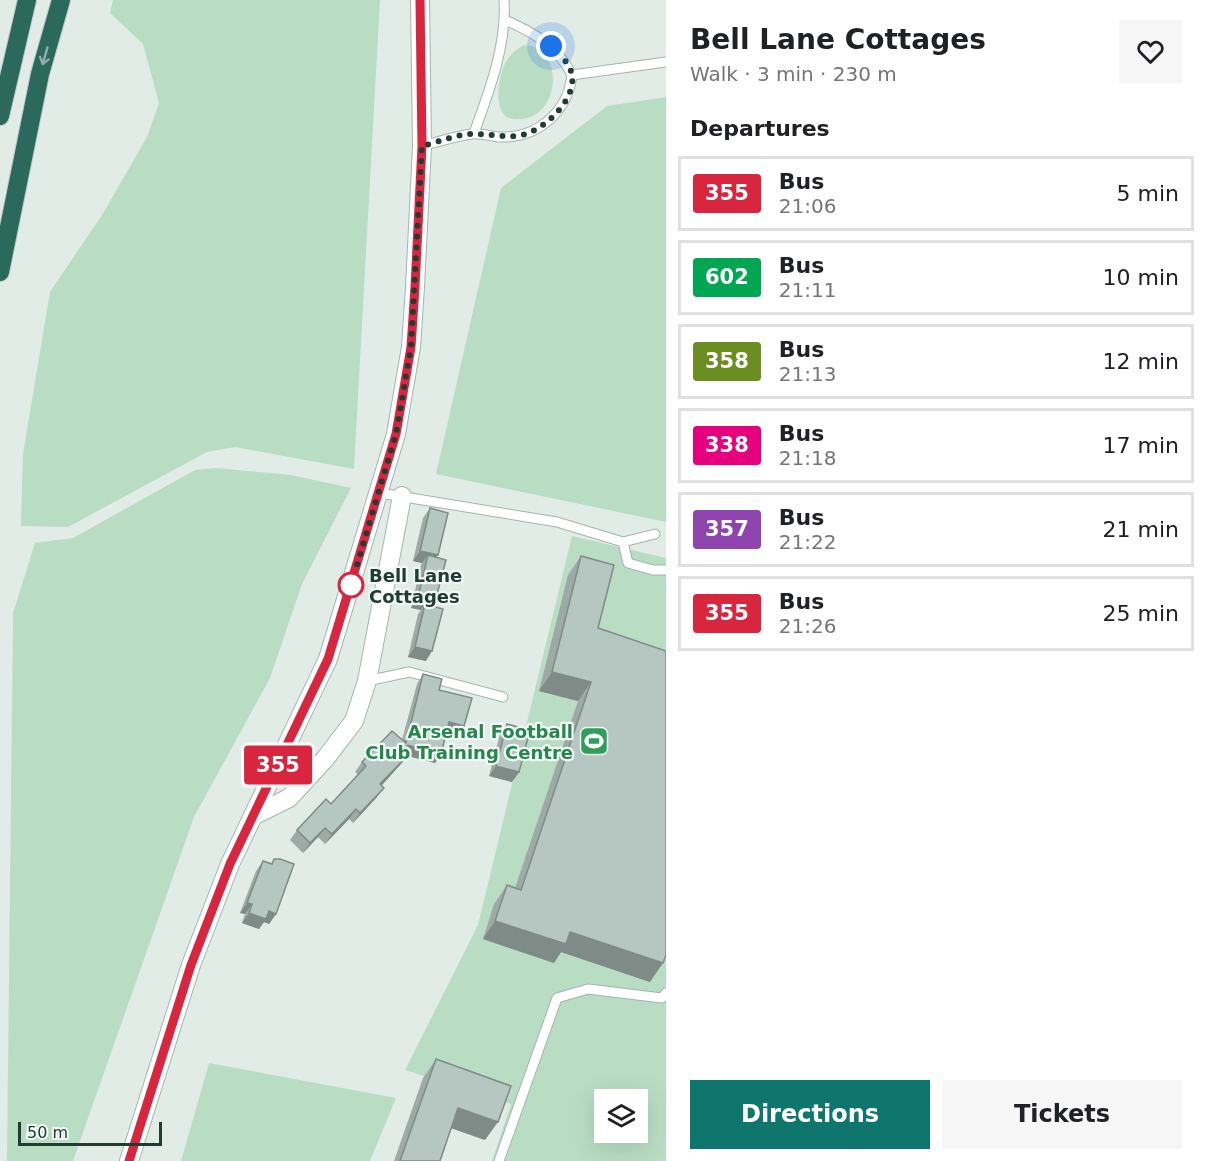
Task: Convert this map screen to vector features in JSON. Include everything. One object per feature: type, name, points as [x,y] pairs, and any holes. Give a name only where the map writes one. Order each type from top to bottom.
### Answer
[{"type":"highway","points":[[0,116],[27,0]]},
{"type":"highway","points":[[0,272],[40,74],[61,0]]},
{"type":"main road","points":[[129,1161],[191,965],[230,864],[328,659],[396,434],[411,347],[422,146],[420,0]]},
{"type":"main road","points":[[253,816],[289,798],[325,759],[354,721],[367,681],[402,496]]},
{"type":"lane","points":[[474,134],[487,96],[505,20],[504,0]]},
{"type":"lane","points":[[422,146],[474,134],[501,137],[525,134],[554,116],[564,102],[570,90],[572,75],[562,56],[534,32],[505,20]]},
{"type":"lane","points":[[572,75],[666,62]]},
{"type":"lane","points":[[380,493],[557,522],[623,542],[655,534]]},
{"type":"lane","points":[[623,542],[628,563],[653,570],[666,570]]},
{"type":"lane","points":[[367,681],[409,672],[503,697]]},
{"type":"lane","points":[[499,1161],[557,998],[588,989],[662,998],[666,993]]},
{"type":"green space","points":[[113,0],[380,0],[354,469],[235,447],[207,452],[68,527],[21,526],[23,454],[50,292],[102,215],[147,137],[159,103],[143,44],[110,13]]},
{"type":"green space","points":[[524,45],[538,49],[547,58],[552,70],[553,85],[549,98],[541,110],[529,118],[513,119],[501,110],[499,83],[507,60]]},
{"type":"green space","points":[[666,97],[666,522],[436,474],[501,188],[607,106]]},
{"type":"green space","points":[[217,468],[291,475],[351,488],[302,584],[270,678],[194,817],[73,1161],[7,1161],[13,613],[35,543],[73,538],[195,470]]},
{"type":"green space","name":"Arsenal Football Club Training Centre","points":[[572,536],[666,558],[666,1161],[492,1161],[511,1104],[405,1070],[478,925]]},
{"type":"green space","points":[[209,1063],[396,1098],[370,1161],[181,1161]]},
{"type":"building","points":[[430,508],[448,513],[438,555],[420,551]]},
{"type":"building","points":[[428,555],[446,560],[435,602],[418,598]]},
{"type":"building","points":[[581,556],[614,565],[598,628],[666,651],[666,955],[663,963],[570,932],[566,944],[495,921],[507,885],[521,890],[591,682],[552,672]]},
{"type":"building","points":[[425,604],[443,609],[432,651],[415,647]]},
{"type":"building","points":[[423,674],[442,679],[439,690],[472,698],[464,726],[449,722],[441,754],[407,745],[413,750],[380,784],[384,788],[360,813],[356,809],[332,834],[325,828],[310,843],[297,830],[326,799],[331,804],[366,766],[362,762],[392,731],[406,743]]},
{"type":"building","points":[[507,724],[530,730],[519,772],[496,766]]},
{"type":"building","points":[[274,859],[294,864],[276,914],[269,911],[266,919],[249,913],[252,904],[247,903],[263,861],[272,864]]},
{"type":"building","points":[[436,1059],[511,1086],[498,1122],[458,1108],[440,1161],[400,1161]]},
{"type":"bus line","name":"355","points":[[129,1161],[191,965],[230,864],[328,659],[396,434],[411,347],[415,287],[422,146],[420,0]]},
{"type":"place","name":"Bell Lane Cottages","points":[[351,585]]},
{"type":"place","name":"Arsenal Football Club Training Centre","points":[[594,741]]},
{"type":"route","points":[[351,585],[396,434],[411,347],[422,146],[474,134],[501,137],[525,134],[554,116],[570,90],[572,75],[562,56],[551,46]]}]
